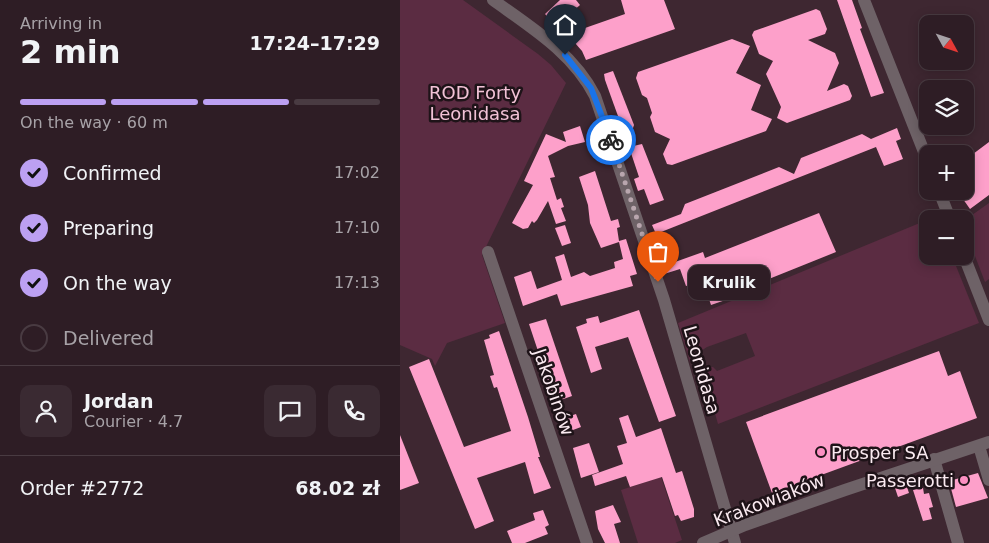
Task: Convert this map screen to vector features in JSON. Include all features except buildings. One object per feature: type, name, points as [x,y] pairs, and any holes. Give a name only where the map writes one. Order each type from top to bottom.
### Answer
[{"type":"street","name":"Leonidasa","points":[[493,0],[558,48],[580,71],[595,96],[664,300],[733,538]]},
{"type":"street","points":[[864,0],[921,145]]},
{"type":"street","name":"Jakobinów","points":[[488,252],[587,543]]},
{"type":"street","points":[[968,265],[989,320]]},
{"type":"street","name":"Krakowiaków","points":[[703,543],[733,538],[745,525],[934,459],[984,444]]},
{"type":"street","points":[[984,444],[989,480]]},
{"type":"street","points":[[934,459],[958,543]]},
{"type":"green space","name":"ROD Forty Leonidasa","points":[[400,0],[463,0],[538,54],[551,65],[566,83],[482,255],[505,323],[447,343],[435,366],[432,359],[400,345]]},
{"type":"green space","points":[[989,203],[989,279],[985,282],[974,253],[974,214]]},
{"type":"green space","points":[[919,223],[919,265],[956,265],[979,323],[718,424],[702,368],[713,367],[717,371],[755,356],[746,333],[707,347],[701,351],[699,359],[690,362],[678,323]]},
{"type":"green space","points":[[661,477],[682,540],[675,543],[638,543],[621,490]]},
{"type":"way so far","points":[[611,140],[658,282]]},
{"type":"place","name":"Krulik","points":[[658,282]]},
{"type":"place","name":"Prosper SA","points":[[821,452]]},
{"type":"place","name":"Passerotti","points":[[964,480]]},
{"type":"route","points":[[565,55],[580,71],[591,88],[600,107],[611,140]]}]
